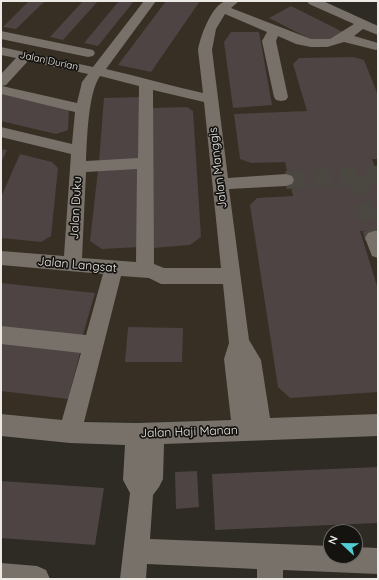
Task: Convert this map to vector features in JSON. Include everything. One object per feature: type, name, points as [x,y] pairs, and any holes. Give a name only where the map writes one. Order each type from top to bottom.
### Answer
[{"type":"street","points":[[96,71],[150,1]]},
{"type":"street","points":[[313,1],[378,31]]},
{"type":"street","points":[[228,5],[274,30],[312,44],[330,43],[345,38],[362,24]]},
{"type":"street","name":"Jalan Manggis","points":[[228,5],[206,36],[205,42],[209,94],[239,343],[234,359],[252,430]]},
{"type":"street","points":[[274,30],[270,41],[281,97]]},
{"type":"street","points":[[1,35],[88,53]]},
{"type":"street","points":[[345,38],[377,44]]},
{"type":"street","name":"Jalan Durian","points":[[1,50],[96,71],[167,90],[209,94]]},
{"type":"street","points":[[1,82],[25,56]]},
{"type":"street","name":"Jalan Duku","points":[[73,264],[78,159],[83,109],[89,82],[96,71]]},
{"type":"street","points":[[141,82],[146,163],[149,271]]},
{"type":"street","points":[[1,90],[83,109]]},
{"type":"street","points":[[1,132],[78,159],[146,163]]},
{"type":"street","points":[[220,184],[286,180]]},
{"type":"street","name":"Jalan Langsat","points":[[1,258],[149,271],[161,276],[231,271]]},
{"type":"street","points":[[70,432],[114,268]]},
{"type":"street","points":[[1,335],[93,345]]},
{"type":"street","name":"Jalan Haji Manan","points":[[1,425],[70,432],[145,434],[378,425]]},
{"type":"street","points":[[133,579],[142,490],[151,479],[145,434]]},
{"type":"street","points":[[136,551],[270,568],[378,561]]},
{"type":"street","points":[[3,577],[37,579]]},
{"type":"shaded area","points":[[1,1],[307,1],[378,34],[378,415],[140,422],[55,420],[1,414]]},
{"type":"building","points":[[29,1],[45,1],[16,29],[3,27]]},
{"type":"building","points":[[83,1],[98,1],[63,40],[50,37]]},
{"type":"building","points":[[119,1],[134,1],[98,46],[84,43]]},
{"type":"building","points":[[166,1],[200,1],[151,72],[118,65]]},
{"type":"building","points":[[291,6],[345,33],[326,43],[316,42],[269,18]]},
{"type":"building","points":[[231,32],[259,32],[272,105],[233,108],[224,42]]},
{"type":"building","points":[[353,57],[364,60],[378,95],[378,159],[372,159],[378,175],[378,230],[360,231],[378,289],[378,392],[290,398],[278,387],[250,205],[257,198],[293,196],[285,162],[251,163],[240,159],[234,114],[307,111],[293,64],[299,58]]},
{"type":"building","points":[[1,94],[69,109],[68,130],[56,134],[1,121]]},
{"type":"building","points":[[142,97],[141,160],[99,161],[104,98]]},
{"type":"building","points":[[187,107],[193,111],[201,237],[190,245],[153,248],[152,108]]},
{"type":"building","points":[[1,149],[7,150],[1,163]]},
{"type":"building","points":[[20,154],[52,162],[58,168],[51,236],[41,242],[1,238],[1,197]]},
{"type":"building","points":[[141,167],[140,247],[102,249],[90,241],[98,170]]},
{"type":"building","points":[[1,283],[95,293],[82,338],[1,329]]},
{"type":"building","points":[[128,327],[183,328],[182,362],[125,362]]},
{"type":"building","points":[[1,341],[81,349],[68,399],[1,391]]},
{"type":"building","points":[[378,467],[378,523],[323,524],[323,525],[215,530],[212,474]]},
{"type":"building","points":[[197,471],[199,507],[176,509],[175,472]]},
{"type":"building","points":[[1,481],[104,488],[95,545],[1,538]]},
{"type":"tunnel","points":[[286,180],[378,175]]},
{"type":"tunnel","points":[[357,177],[374,238]]}]
